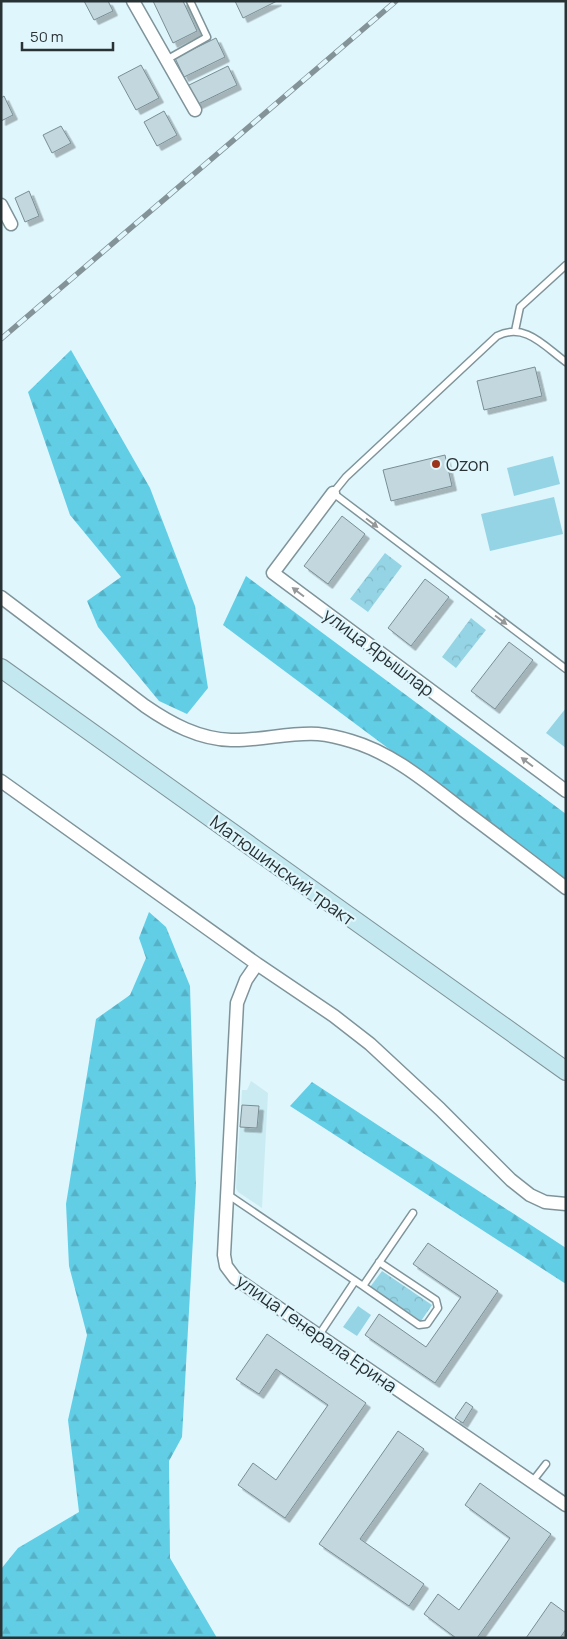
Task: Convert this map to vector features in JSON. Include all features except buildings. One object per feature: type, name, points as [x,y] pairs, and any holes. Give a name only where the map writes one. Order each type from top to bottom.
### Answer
[{"type":"main road","name":"Матюшинский тракт","points":[[1,668],[566,1071]]},
{"type":"street","points":[[133,1],[194,110]]},
{"type":"street","points":[[1,205],[11,224]]},
{"type":"street","name":"улица Ярышлар","points":[[332,493],[273,573],[566,791]]},
{"type":"street","points":[[1,597],[145,706],[167,721],[186,730],[205,736],[229,740],[318,734],[354,742],[375,750],[425,781],[566,888]]},
{"type":"street","points":[[1,781],[257,964],[334,1016],[370,1044],[440,1109],[511,1180],[530,1195],[545,1202],[566,1204]]},
{"type":"street","name":"улица Генерала Ерина","points":[[257,964],[246,980],[237,1003],[224,1256],[229,1270],[235,1278],[566,1505]]},
{"type":"lane","points":[[166,60],[207,37],[190,1]]},
{"type":"lane","points":[[515,330],[520,308],[566,265]]},
{"type":"lane","points":[[566,362],[527,333],[515,330],[503,333],[490,342],[346,477],[332,493],[566,669]]},
{"type":"lane","points":[[227,1194],[419,1325],[427,1324],[438,1308],[436,1300],[379,1262]]},
{"type":"lane","points":[[363,1286],[413,1213]]},
{"type":"lane","points":[[319,1335],[355,1281]]},
{"type":"lane","points":[[532,1482],[546,1464]]},
{"type":"shaded area","points":[[251,1081],[268,1093],[262,1208],[238,1192],[236,1188],[242,1090],[247,1090]]},
{"type":"green space","points":[[71,350],[150,488],[195,606],[208,688],[187,714],[159,701],[98,627],[87,601],[121,577],[70,515],[28,392]]},
{"type":"green space","points":[[553,456],[560,484],[514,496],[507,468]]},
{"type":"green space","points":[[554,497],[563,534],[490,551],[481,514]]},
{"type":"green space","points":[[385,553],[402,566],[368,612],[350,599]]},
{"type":"green space","points":[[246,576],[566,814],[566,881],[223,625]]},
{"type":"green space","points":[[471,618],[486,630],[456,668],[442,657]]},
{"type":"green space","points":[[566,708],[566,748],[546,733]]},
{"type":"green space","points":[[149,912],[166,927],[190,986],[196,1185],[182,1437],[169,1461],[170,1558],[217,1638],[1,1638],[1,1569],[18,1548],[79,1512],[68,1420],[87,1335],[69,1266],[66,1204],[96,1019],[130,995],[146,958],[139,938]]},
{"type":"green space","points":[[312,1082],[566,1248],[566,1284],[290,1106]]},
{"type":"green space","points":[[382,1271],[432,1305],[421,1321],[370,1287]]},
{"type":"green space","points":[[358,1306],[371,1315],[357,1336],[343,1327]]},
{"type":"railway","points":[[1,339],[396,1]]},
{"type":"place","name":"Ozon","points":[[436,464]]}]
